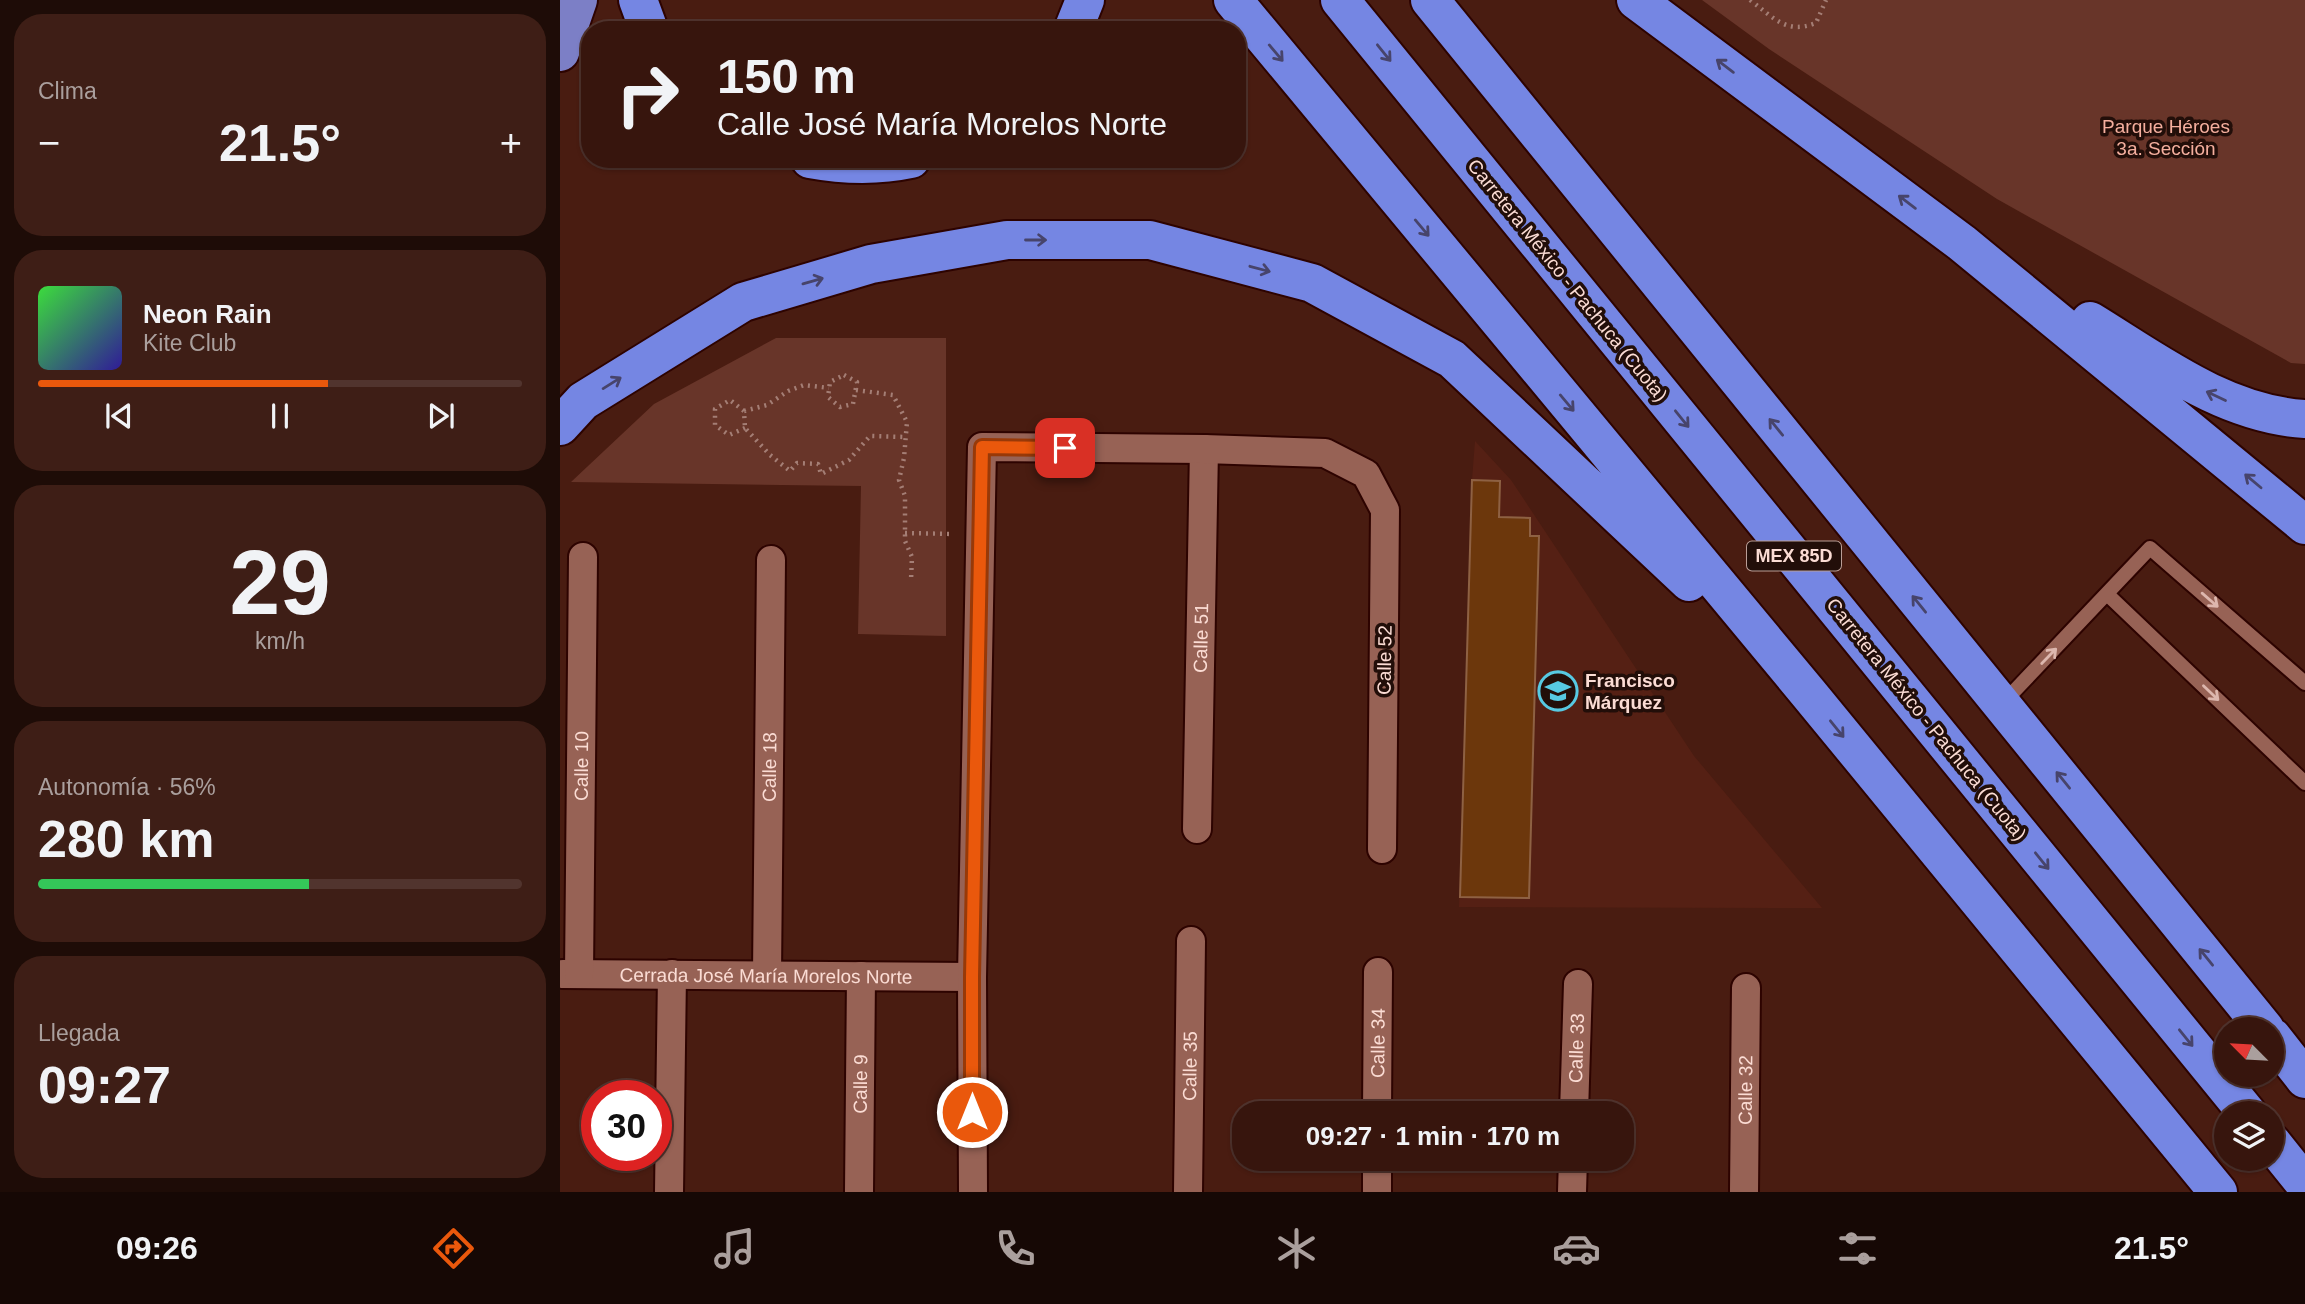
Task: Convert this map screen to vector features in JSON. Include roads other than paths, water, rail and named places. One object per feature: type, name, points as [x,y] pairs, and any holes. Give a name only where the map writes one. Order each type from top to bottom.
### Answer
[{"type":"highway","points":[[560,52],[578,0]]},
{"type":"highway","points":[[638,0],[646,21]]},
{"type":"highway","points":[[1077,21],[1085,0]]},
{"type":"highway","points":[[1233,0],[2218,1192]]},
{"type":"highway","name":"Carretera México - Pachuca (Cuota)","points":[[1340,0],[2237,1101]]},
{"type":"highway","name":"MEX 85D","points":[[1430,0],[2255,1017]]},
{"type":"highway","points":[[1636,0],[1962,243],[2301,528]]},
{"type":"highway","points":[[560,426],[583,401],[743,302],[871,264],[1007,240],[1150,240],[1312,283],[1452,359],[1809,694]]},
{"type":"highway","points":[[1962,243],[2200,388],[2235,404],[2276,417],[2305,419]]},
{"type":"highway","points":[[2284,1053],[2305,1079]]},
{"type":"highway","points":[[2284,1158],[2305,1184]]},
{"type":"street","points":[[973,1192],[972,977],[982,447],[1203,449]]},
{"type":"street","name":"Calle 52","points":[[1203,449],[1325,453],[1366,474],[1385,510],[1382,849]]},
{"type":"street","name":"Calle 51","points":[[1197,829],[1203,449]]},
{"type":"street","name":"Calle 10","points":[[570,974],[583,556]]},
{"type":"street","name":"Calle 18","points":[[767,975],[771,560]]},
{"type":"street","name":"Calle 35","points":[[1188,1192],[1191,941]]},
{"type":"street","name":"Calle 34","points":[[1377,1101],[1378,972]]},
{"type":"street","name":"Cerrada José María Morelos Norte","points":[[570,974],[972,977]]},
{"type":"street","points":[[669,1192],[671,974]]},
{"type":"street","name":"Calle 9","points":[[859,1192],[861,976]]},
{"type":"street","name":"Calle 33","points":[[1574,1101],[1578,984]]},
{"type":"street","name":"Calle 32","points":[[1744,1192],[1746,988]]},
{"type":"street","points":[[1377,1171],[1377,1192]]},
{"type":"street","points":[[1572,1192],[1573,1171]]},
{"type":"lane","points":[[2001,705],[2150,548],[2305,683]]},
{"type":"lane","points":[[2108,595],[2305,783]]},
{"type":"place","name":"Francisco Márquez","points":[[1558,691]]},
{"type":"park label","name":"Parque Héroes 3a. Sección","points":[[2166,137]]}]
